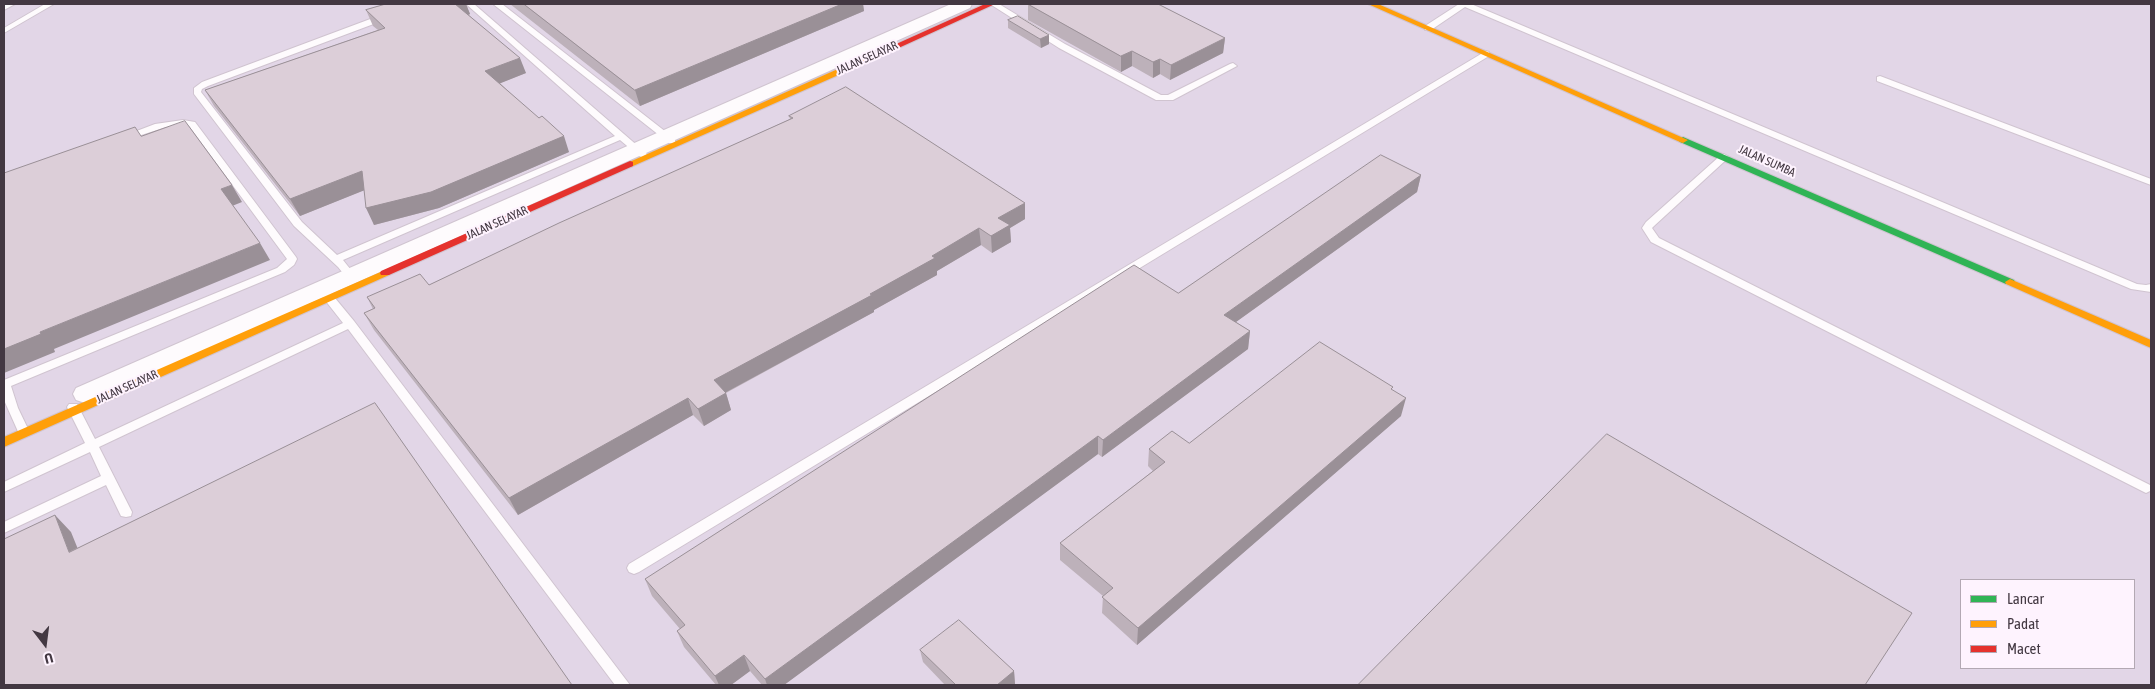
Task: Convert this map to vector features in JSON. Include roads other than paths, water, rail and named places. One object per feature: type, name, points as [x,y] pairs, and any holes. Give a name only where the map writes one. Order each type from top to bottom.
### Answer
[{"type":"street","name":"JALAN SELAYAR","points":[[4,442],[16,429],[72,406],[786,89],[904,36],[964,4]]},
{"type":"street","name":"JALAN SELAYAR","points":[[904,36],[992,4]]},
{"type":"street","name":"JALAN SUMBA","points":[[1372,4],[2151,344]]},
{"type":"lane","points":[[4,8],[11,4]]},
{"type":"lane","points":[[4,31],[50,4]]},
{"type":"lane","points":[[470,4],[641,153]]},
{"type":"lane","points":[[497,4],[671,140]]},
{"type":"lane","points":[[992,4],[1062,46],[1159,98],[1170,98],[1233,66]]},
{"type":"lane","points":[[1428,28],[1464,4],[2135,287],[2148,289],[2151,287]]},
{"type":"lane","points":[[354,281],[336,258],[298,224],[218,122],[197,92],[198,88],[229,74],[391,14]]},
{"type":"lane","points":[[634,568],[1486,54]]},
{"type":"lane","points":[[1880,79],[2151,182]]},
{"type":"lane","points":[[16,429],[5,385],[281,270],[292,259],[192,124],[181,122],[161,125],[115,141]]},
{"type":"lane","points":[[336,258],[622,136]]},
{"type":"lane","points":[[1724,157],[1650,224],[1647,228],[1655,240],[2146,488]]},
{"type":"lane","points":[[325,294],[350,324],[623,685]]},
{"type":"lane","points":[[4,487],[350,324]]},
{"type":"lane","points":[[72,406],[126,512]]},
{"type":"lane","points":[[4,528],[108,478]]}]
